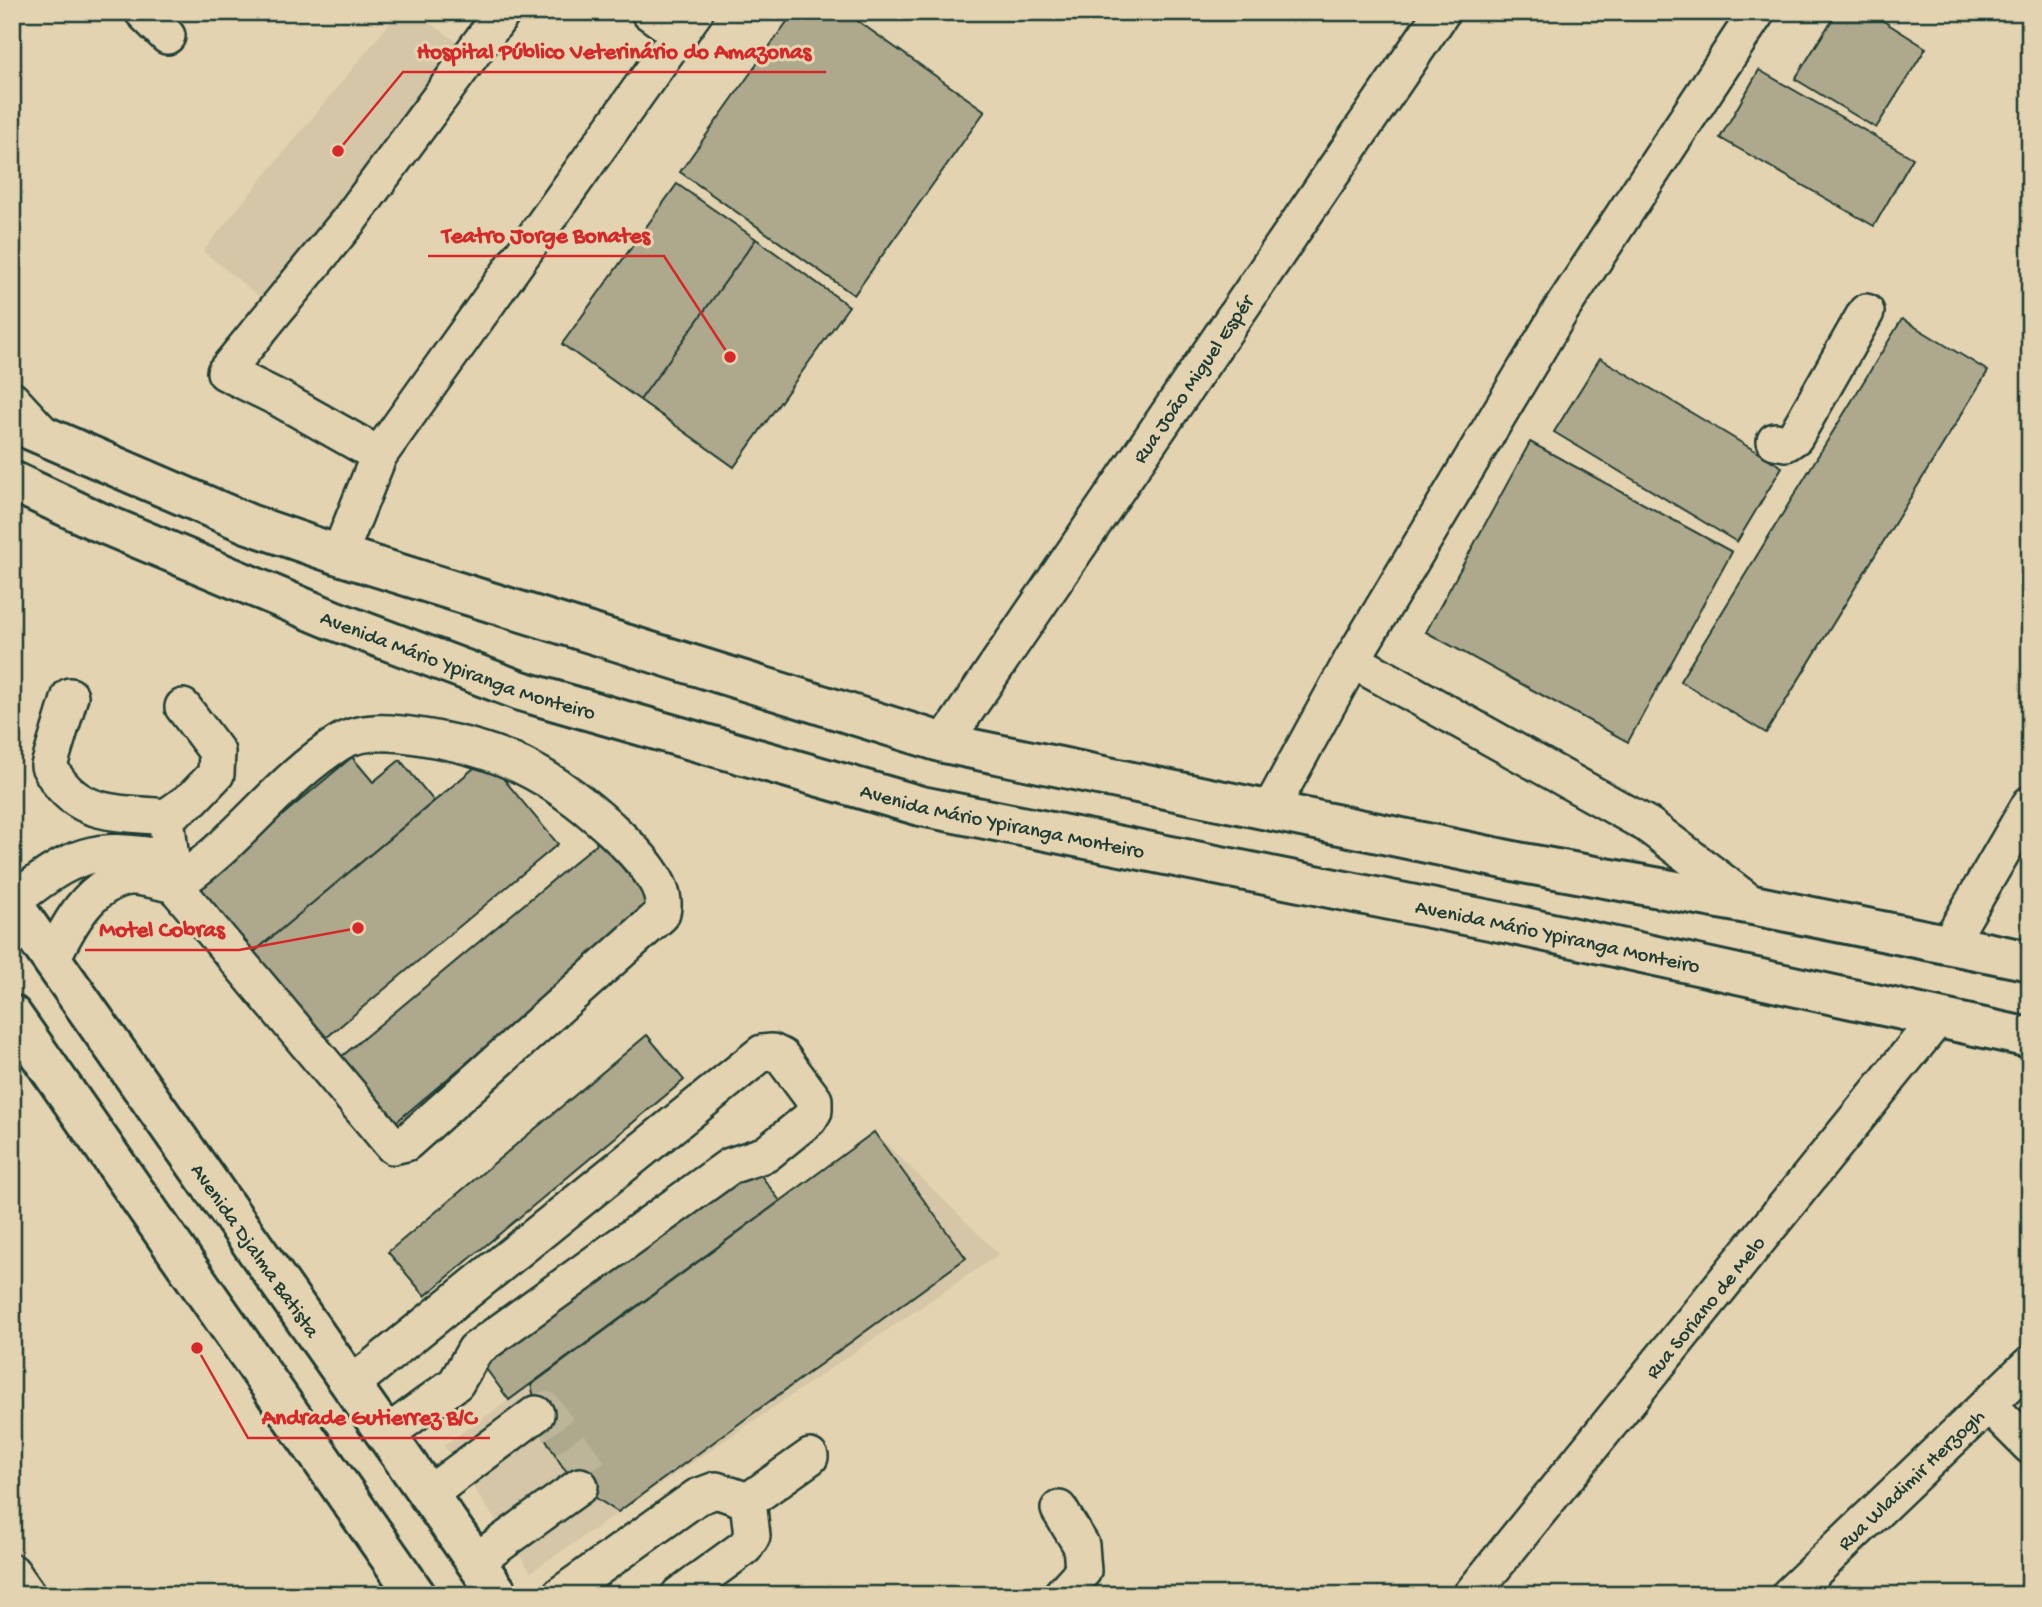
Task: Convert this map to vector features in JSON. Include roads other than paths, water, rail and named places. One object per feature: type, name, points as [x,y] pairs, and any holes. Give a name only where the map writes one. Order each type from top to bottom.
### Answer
[{"type":"main road","points":[[12,422],[249,524],[339,555],[944,743],[1522,863],[1753,905],[2030,961]]},
{"type":"main road","name":"Avenida Mário Ypiranga Monteiro","points":[[12,481],[97,521],[321,615],[521,691],[920,806],[1510,924],[2030,1038]]},
{"type":"main road","name":"Avenida Djalma Batista","points":[[12,902],[499,1595]]},
{"type":"main road","points":[[12,1015],[416,1595]]},
{"type":"street","points":[[382,476],[280,399],[225,372],[350,219],[503,12]]},
{"type":"street","points":[[339,555],[382,476],[688,23],[649,12]]},
{"type":"street","name":"Rua João Miguel Espér","points":[[944,743],[1441,12]]},
{"type":"street","points":[[1270,810],[1352,660],[1604,241],[1757,12]]},
{"type":"street","points":[[1775,441],[1786,443],[1795,437],[1866,312]]},
{"type":"street","points":[[12,400],[48,439]]},
{"type":"street","points":[[1352,660],[1647,825],[1753,905]]},
{"type":"street","points":[[70,696],[49,766],[60,788],[82,805],[166,817],[193,798],[216,774],[217,752],[183,707]]},
{"type":"street","points":[[52,959],[70,923],[88,901],[110,885],[130,877],[181,870],[341,741],[387,731],[464,743],[505,756],[574,795],[638,854],[660,889],[666,905],[661,915],[407,1143],[393,1146],[181,870],[166,817]]},
{"type":"street","points":[[1948,945],[2030,804]]},
{"type":"street","points":[[12,902],[54,868],[86,855],[106,852],[181,870]]},
{"type":"street","name":"Rua Soriano de Melo","points":[[1471,1595],[1937,1019]]},
{"type":"street","points":[[352,1384],[762,1053],[772,1052],[782,1057],[814,1100],[814,1111],[809,1119],[766,1154],[730,1166],[486,1342],[466,1361],[456,1383],[387,1433]]},
{"type":"street","points":[[424,1325],[462,1373]]},
{"type":"street","name":"Rua Wladimir Herzogh","points":[[1789,1595],[2030,1364]]},
{"type":"street","points":[[1988,1404],[2030,1446]]},
{"type":"street","points":[[429,1494],[537,1415]]},
{"type":"street","points":[[748,1501],[810,1457]]},
{"type":"street","points":[[476,1561],[580,1486]]},
{"type":"street","points":[[560,1595],[697,1497],[716,1490],[748,1501]]},
{"type":"street","points":[[680,1595],[745,1547],[752,1536],[748,1501]]},
{"type":"street","points":[[1059,1509],[1080,1545],[1083,1571],[1061,1595]]},
{"type":"street","points":[[12,1572],[28,1595]]},
{"type":"tunnel","points":[[536,1414],[544,1409],[593,1476],[580,1486]]},
{"type":"place","name":"Hospital Público Veterinário do Amazonas","points":[[338,151]]},
{"type":"place","name":"Teatro Jorge Bonates","points":[[730,357]]},
{"type":"place","name":"Motel Cobras","points":[[358,928]]},
{"type":"place","name":"Andrade Gutierrez B/C","points":[[197,1348]]}]
